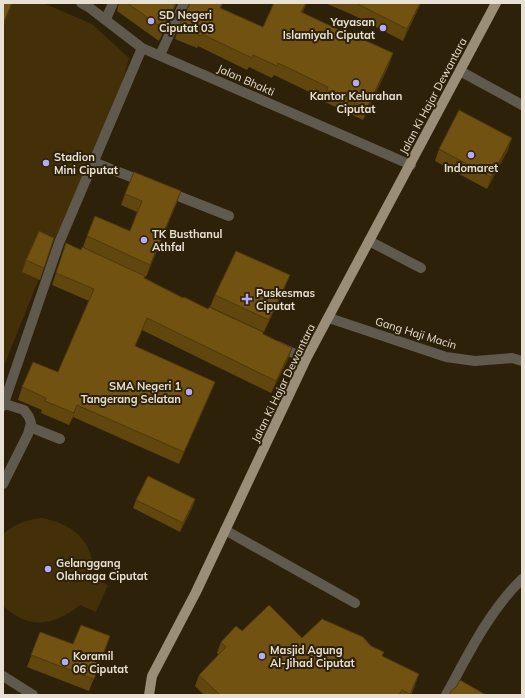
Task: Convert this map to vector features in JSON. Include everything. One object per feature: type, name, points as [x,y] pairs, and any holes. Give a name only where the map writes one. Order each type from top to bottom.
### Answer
[{"type":"main road","name":"Jalan Ki Hajar Dewantara","points":[[148,695],[152,676],[196,592],[306,359],[411,165],[496,3]]},
{"type":"street","name":"Jalan Bhakti","points":[[81,3],[106,19],[142,48],[411,165]]},
{"type":"street","points":[[106,19],[113,3]]},
{"type":"street","points":[[160,55],[184,3]]},
{"type":"street","points":[[3,484],[30,427],[29,417],[24,410],[4,405],[93,162],[142,48]]},
{"type":"street","points":[[460,71],[522,105]]},
{"type":"street","points":[[93,162],[229,216]]},
{"type":"street","points":[[369,241],[421,268]]},
{"type":"street","name":"Gang Haji Macin","points":[[329,318],[446,357],[475,361],[512,358],[522,361]]},
{"type":"street","points":[[271,342],[306,359]]},
{"type":"street","points":[[30,427],[60,439]]},
{"type":"street","points":[[225,530],[355,603]]},
{"type":"street","points":[[446,695],[477,637],[510,590],[522,579]]},
{"type":"street","points":[[3,676],[33,695]]},
{"type":"shaded area","name":"Stadion Mini Ciputat","points":[[3,3],[43,3],[92,24],[129,58],[121,88],[55,239],[3,368]]},
{"type":"shaded area","name":"Gelanggang Olahraga Ciputat","points":[[41,518],[66,526],[80,536],[85,543],[92,560],[93,579],[108,585],[96,612],[80,605],[61,617],[51,621],[32,622],[22,619],[3,606],[3,534],[21,523]]},
{"type":"building","points":[[3,3],[12,3],[3,24]]},
{"type":"building","points":[[127,3],[176,3],[164,29]]},
{"type":"building","points":[[190,3],[222,3],[220,8],[263,27],[274,3],[306,3],[301,12],[393,53],[367,108],[327,90],[328,87],[278,63],[277,66],[253,55],[252,58],[202,34],[201,36],[179,27]]},
{"type":"building","points":[[356,3],[420,3],[407,29]]},
{"type":"building","name":"Indomaret","points":[[459,110],[512,138],[491,177],[439,149]]},
{"type":"building","name":"TK Busthanul Athfal","points":[[134,172],[181,191],[150,265],[87,236],[95,216],[130,231],[142,201],[125,194]]},
{"type":"building","points":[[39,231],[54,238],[44,268],[26,260]]},
{"type":"building","points":[[66,243],[81,250],[82,247],[145,276],[144,278],[183,298],[184,297],[208,309],[209,307],[263,332],[263,334],[292,348],[276,381],[147,318],[135,346],[215,382],[184,452],[77,405],[74,413],[45,401],[46,398],[22,387],[33,362],[58,372],[94,289],[56,273]]},
{"type":"building","name":"Puskesmas Ciputat","points":[[236,251],[290,275],[269,320],[215,295]]},
{"type":"building","points":[[148,476],[195,499],[183,523],[136,500]]},
{"type":"building","points":[[269,605],[302,638],[322,619],[363,637],[371,646],[384,652],[382,656],[419,674],[410,694],[402,690],[399,695],[220,695],[199,675],[226,647],[221,642],[236,626],[242,631]]},
{"type":"building","name":"Koramil 06 Ciputat","points":[[81,625],[110,636],[94,679],[31,655],[40,632],[73,644]]},
{"type":"building","points":[[460,680],[486,695],[449,695]]},
{"type":"place","name":"SD Negeri Ciputat 03","points":[[151,21]]},
{"type":"place","name":"Yayasan Islamiyah Ciputat","points":[[383,28]]},
{"type":"place","name":"Kantor Kelurahan Ciputat","points":[[356,83]]},
{"type":"place","name":"Indomaret","points":[[471,155]]},
{"type":"place","name":"Stadion Mini Ciputat","points":[[46,163]]},
{"type":"place","name":"TK Busthanul Athfal","points":[[144,240]]},
{"type":"place","name":"Puskesmas Ciputat","points":[[247,299]]},
{"type":"place","name":"SMA Negeri 1 Tangerang Selatan","points":[[189,392]]},
{"type":"place","name":"Gelanggang Olahraga Ciputat","points":[[48,569]]},
{"type":"place","name":"Masjid Agung Al-Jihad Ciputat","points":[[262,656]]},
{"type":"place","name":"Koramil 06 Ciputat","points":[[65,662]]}]
